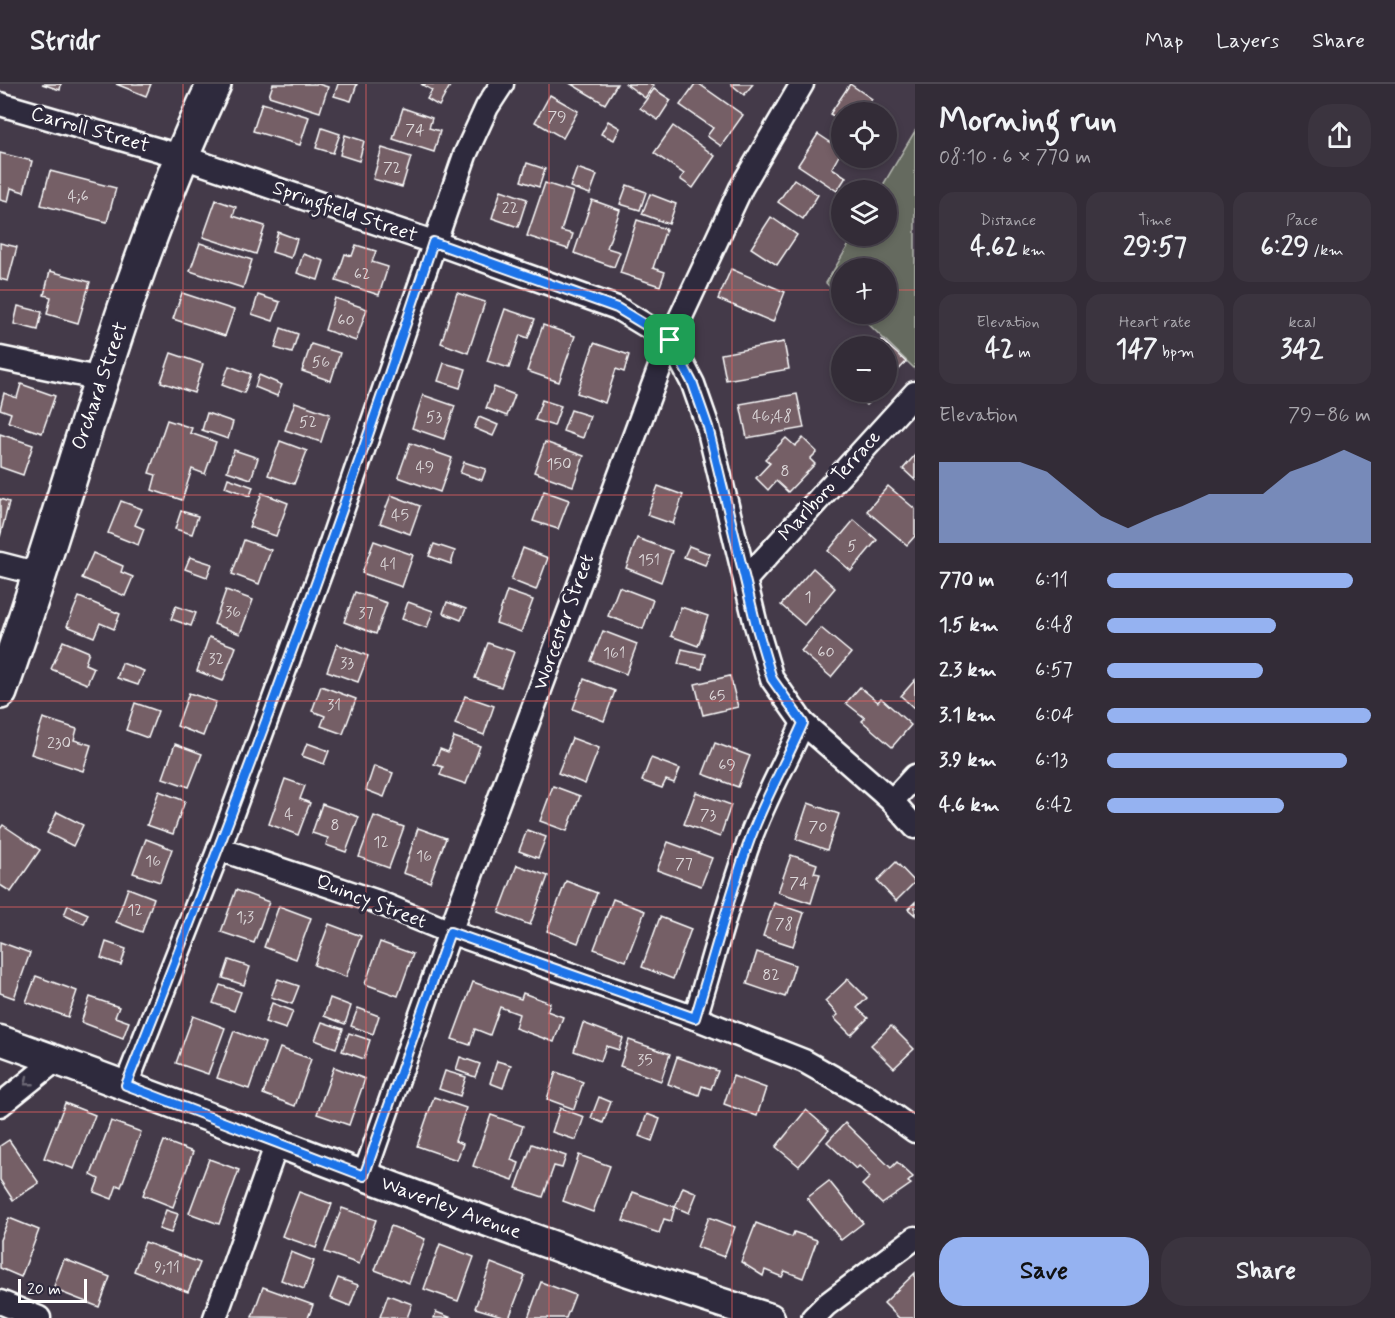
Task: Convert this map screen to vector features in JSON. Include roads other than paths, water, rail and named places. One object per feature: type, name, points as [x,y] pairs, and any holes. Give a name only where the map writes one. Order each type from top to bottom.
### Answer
[{"type":"main road","name":"Orchard Street","points":[[0,692],[102,379],[180,156],[213,84]]},
{"type":"street","points":[[0,94],[3,84]]},
{"type":"street","points":[[126,1085],[219,849],[324,563],[433,242],[465,155],[487,107],[502,84]]},
{"type":"street","name":"Worcester Street","points":[[364,1176],[450,932],[670,340],[741,188],[802,84]]},
{"type":"street","name":"Carroll Street","points":[[0,104],[180,156]]},
{"type":"street","name":"Springfield Street","points":[[180,156],[433,242],[617,308],[670,340]]},
{"type":"street","points":[[670,340],[693,384],[708,427],[772,679],[803,723],[892,801],[915,827]]},
{"type":"street","points":[[0,358],[102,379]]},
{"type":"street","name":"Marlboro Terrace","points":[[746,579],[915,393]]},
{"type":"street","points":[[0,564],[39,574]]},
{"type":"street","points":[[695,1018],[749,841],[772,783],[787,759],[803,723]]},
{"type":"street","points":[[892,801],[915,776]]},
{"type":"street","name":"Quincy Street","points":[[219,849],[375,901],[450,932],[695,1018],[804,1061],[866,1096],[915,1131]]},
{"type":"street","name":"Waverley Avenue","points":[[0,1040],[126,1085],[721,1311],[770,1318]]},
{"type":"street","points":[[0,1105],[56,1060]]},
{"type":"street","points":[[215,1318],[277,1143]]},
{"type":"street","points":[[813,1318],[826,1305],[915,1238]]},
{"type":"street","points":[[0,1302],[39,1318]]}]
